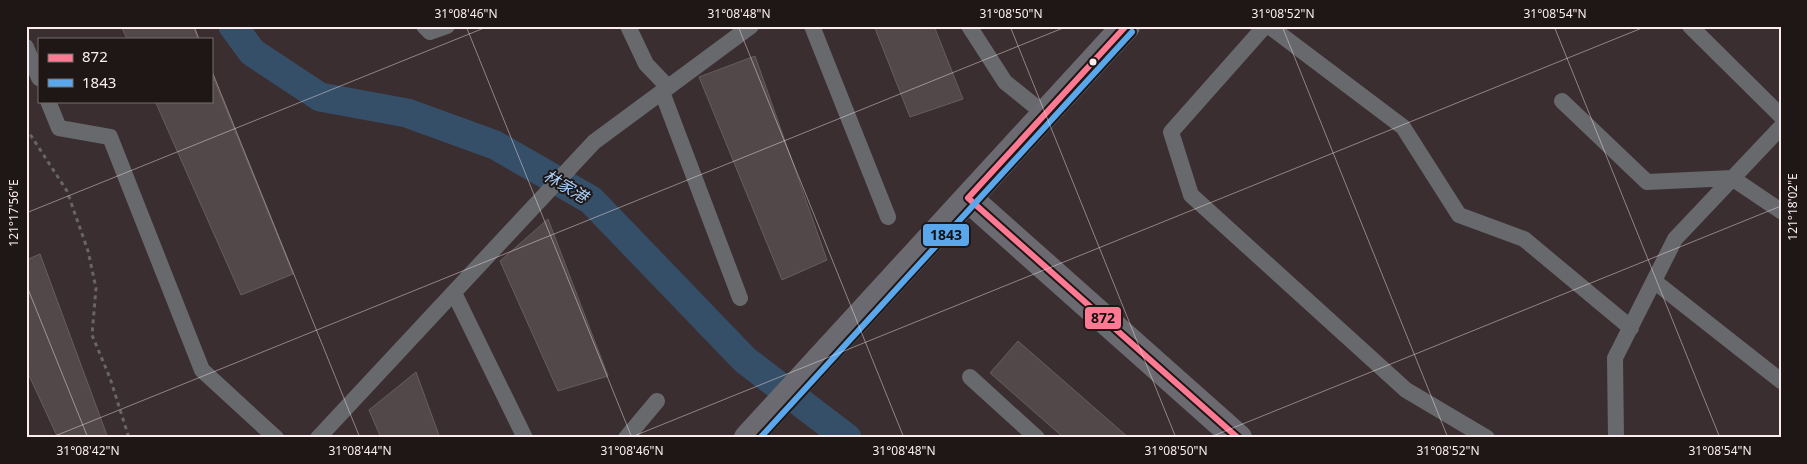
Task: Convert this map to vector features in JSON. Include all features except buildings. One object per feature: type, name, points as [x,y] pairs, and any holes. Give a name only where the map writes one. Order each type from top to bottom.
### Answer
[{"type":"street","points":[[748,438],[1126,26]]},
{"type":"street","points":[[968,198],[1238,438]]},
{"type":"lane","points":[[424,26],[430,32],[447,26]]},
{"type":"lane","points":[[628,26],[646,64],[665,90],[740,298]]},
{"type":"lane","points":[[318,438],[594,142],[751,26]]},
{"type":"lane","points":[[812,26],[888,218]]},
{"type":"lane","points":[[969,26],[1005,82],[1041,111],[1047,113]]},
{"type":"lane","points":[[1487,438],[1406,390],[1191,195],[1171,132],[1267,26],[1403,127],[1459,214],[1524,239],[1631,328]]},
{"type":"lane","points":[[1690,26],[1781,116]]},
{"type":"lane","points":[[26,47],[38,76]]},
{"type":"lane","points":[[1562,101],[1647,182],[1732,178],[1781,211]]},
{"type":"lane","points":[[48,102],[59,128],[110,137],[202,370],[276,438]]},
{"type":"lane","points":[[1616,438],[1616,358],[1675,239],[1781,127]]},
{"type":"lane","points":[[1654,282],[1781,381]]},
{"type":"lane","points":[[454,292],[526,438]]},
{"type":"lane","points":[[970,377],[1037,438]]},
{"type":"lane","points":[[626,438],[657,401]]},
{"type":"path","points":[[26,128],[67,191],[88,251],[96,288],[92,335],[110,378],[129,438]]},
{"type":"waterway","name":"林家港","points":[[233,26],[252,52],[320,97],[407,113],[495,145],[591,200],[745,360],[847,438]]},
{"type":"transit line","name":"872","points":[[968,198],[1126,26]]},
{"type":"transit line","name":"1843","points":[[760,438],[1132,32]]},
{"type":"transit line","name":"872","points":[[968,198],[1238,438]]}]
